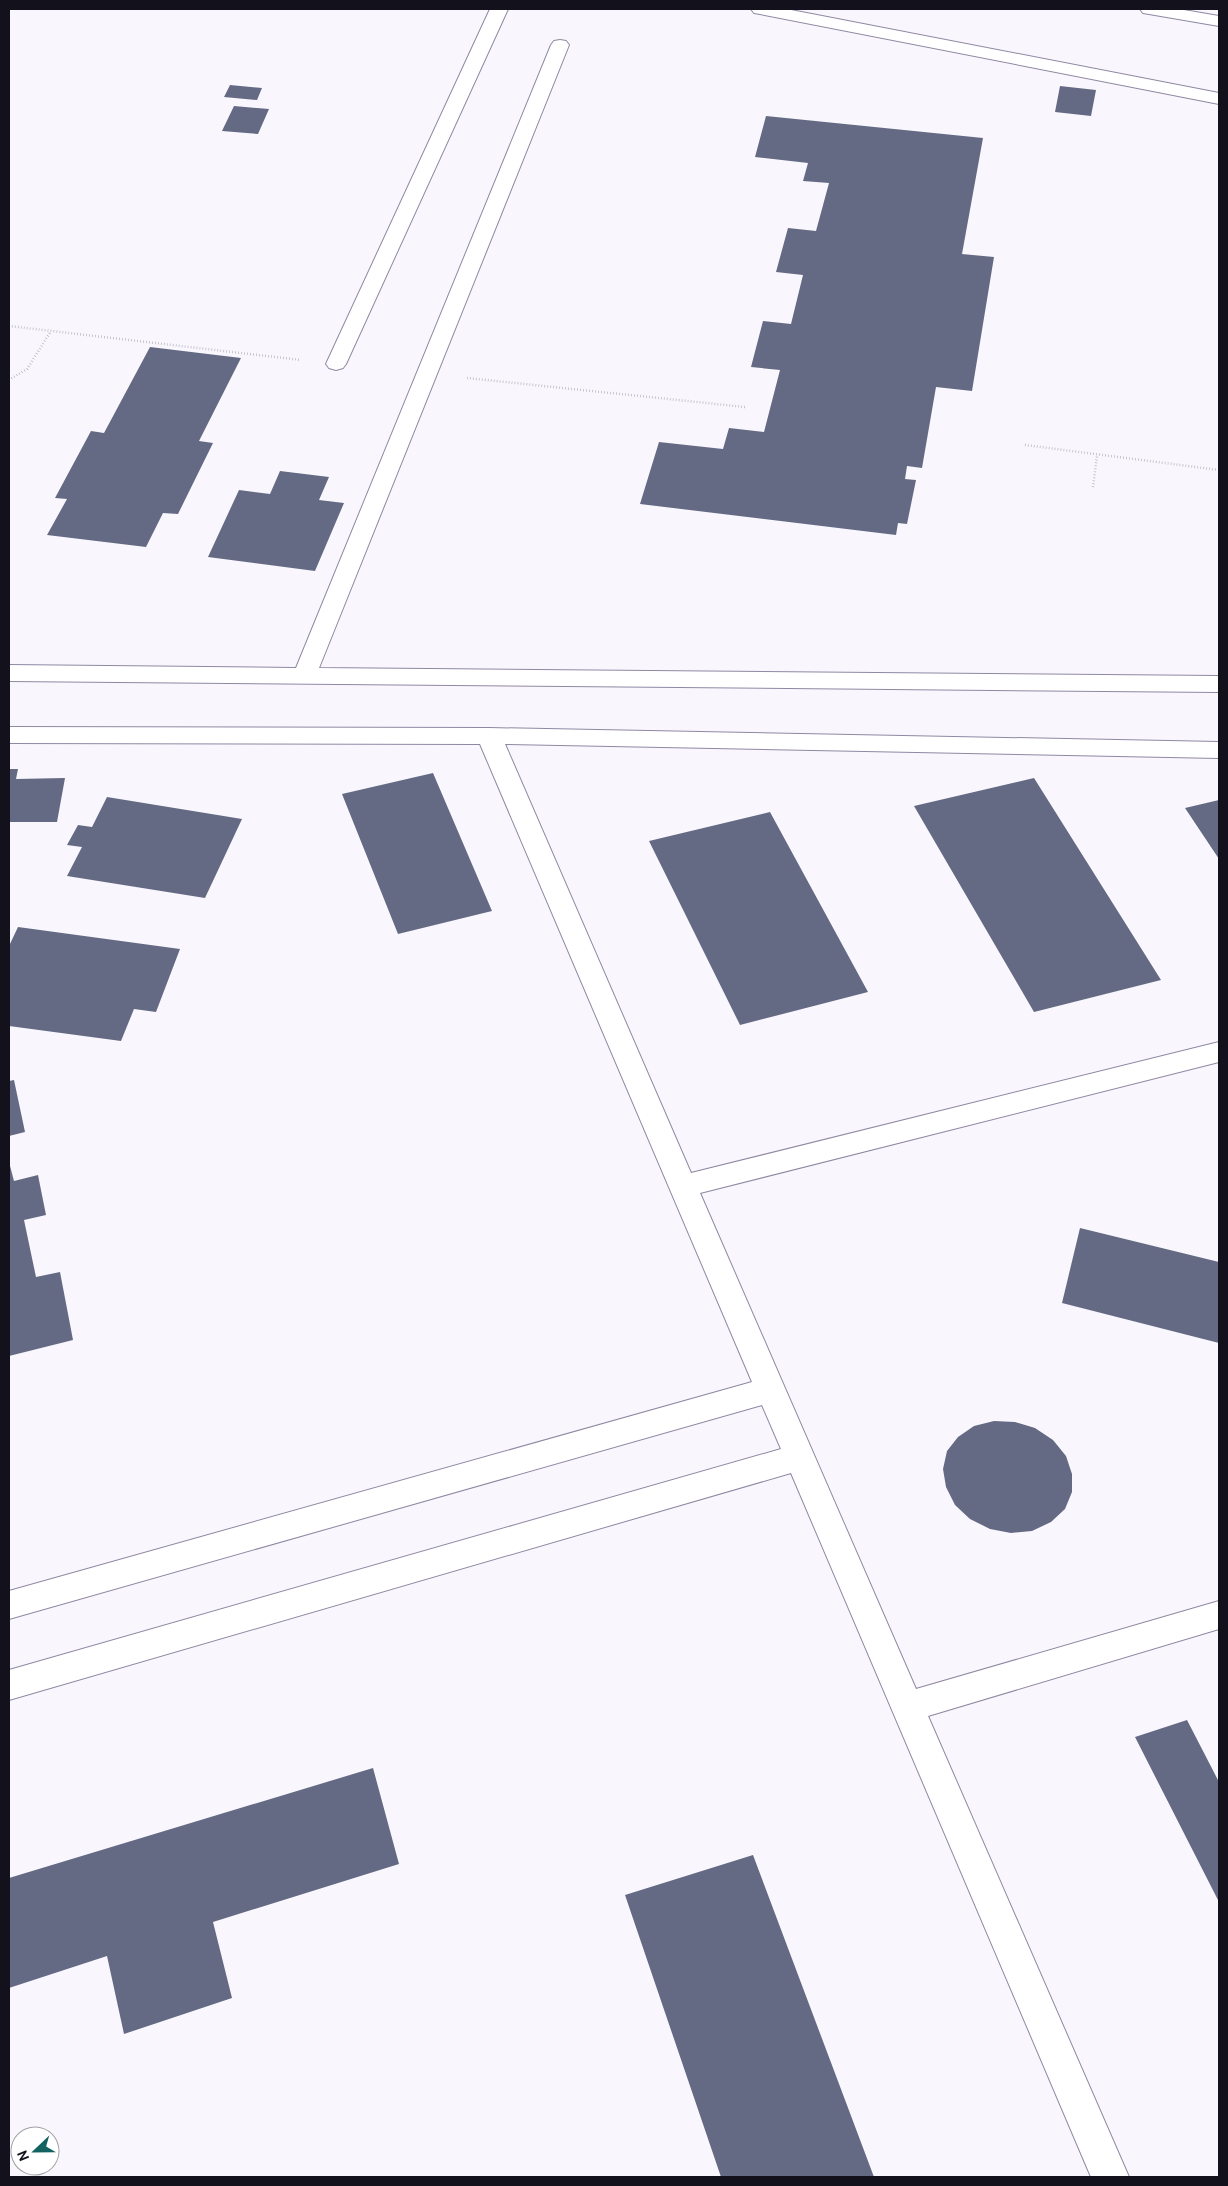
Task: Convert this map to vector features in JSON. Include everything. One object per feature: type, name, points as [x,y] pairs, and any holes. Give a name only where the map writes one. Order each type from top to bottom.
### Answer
[{"type":"lane","points":[[336,364],[500,9]]},
{"type":"lane","points":[[760,9],[1219,99]]},
{"type":"lane","points":[[1149,9],[1219,21]]},
{"type":"lane","points":[[304,676],[560,45]]},
{"type":"lane","points":[[9,673],[1219,684]]},
{"type":"lane","points":[[9,735],[489,736],[1219,750]]},
{"type":"lane","points":[[489,736],[1110,2177]]},
{"type":"lane","points":[[682,1186],[1219,1052]]},
{"type":"lane","points":[[9,1605],[771,1390]]},
{"type":"lane","points":[[9,1686],[800,1457]]},
{"type":"lane","points":[[907,1707],[1219,1615]]},
{"type":"path","points":[[9,326],[336,364]]},
{"type":"path","points":[[9,380],[27,368],[51,331]]},
{"type":"path","points":[[426,374],[745,407]]},
{"type":"path","points":[[1025,445],[1097,456],[1219,470]]},
{"type":"path","points":[[1093,487],[1097,456]]},
{"type":"building","points":[[230,85],[262,88],[257,100],[224,97]]},
{"type":"building","points":[[1060,86],[1096,90],[1091,116],[1055,112]]},
{"type":"building","points":[[234,106],[269,109],[258,134],[222,131]]},
{"type":"building","points":[[766,116],[983,138],[962,254],[994,257],[972,391],[936,387],[922,468],[907,466],[905,479],[916,480],[907,524],[898,523],[896,535],[640,504],[659,442],[723,449],[729,428],[764,432],[780,370],[751,367],[763,321],[791,324],[803,275],[776,272],[788,228],[816,231],[829,183],[803,181],[808,163],[755,157]]},
{"type":"building","points":[[150,347],[241,358],[199,441],[213,443],[178,514],[163,513],[146,547],[47,535],[67,499],[55,498],[91,431],[104,433]]},
{"type":"building","points":[[280,471],[329,477],[319,500],[344,503],[315,571],[208,557],[239,490],[270,494]]},
{"type":"building","points":[[9,769],[18,769],[16,779],[65,778],[57,822],[9,822]]},
{"type":"building","points":[[433,773],[492,911],[398,934],[342,794]]},
{"type":"building","points":[[1034,778],[1161,980],[1034,1012],[914,806]]},
{"type":"building","points":[[107,797],[242,819],[205,898],[67,876],[82,847],[67,845],[78,825],[92,827]]},
{"type":"building","points":[[1219,800],[1219,859],[1185,808]]},
{"type":"building","points":[[770,812],[868,992],[740,1025],[649,841]]},
{"type":"building","points":[[18,927],[180,949],[156,1012],[134,1009],[121,1041],[9,1026],[9,946]]},
{"type":"building","points":[[14,1080],[25,1132],[9,1136],[9,1081]]},
{"type":"building","points":[[9,1162],[14,1181],[38,1175],[46,1215],[24,1220],[36,1277],[60,1272],[73,1340],[9,1356]]},
{"type":"building","points":[[1080,1228],[1219,1262],[1219,1343],[1062,1303]]},
{"type":"building","points":[[994,1421],[1015,1422],[1035,1428],[1053,1440],[1066,1456],[1072,1474],[1072,1492],[1065,1509],[1051,1522],[1032,1531],[1011,1533],[990,1529],[970,1519],[955,1505],[946,1487],[943,1469],[947,1451],[958,1437],[974,1426]]},
{"type":"building","points":[[1187,1720],[1219,1782],[1219,1902],[1135,1737]]},
{"type":"building","points":[[373,1768],[399,1864],[213,1922],[232,1998],[124,2034],[107,1956],[9,1988],[9,1878]]},
{"type":"building","points":[[753,1855],[874,2177],[721,2177],[625,1895]]}]
